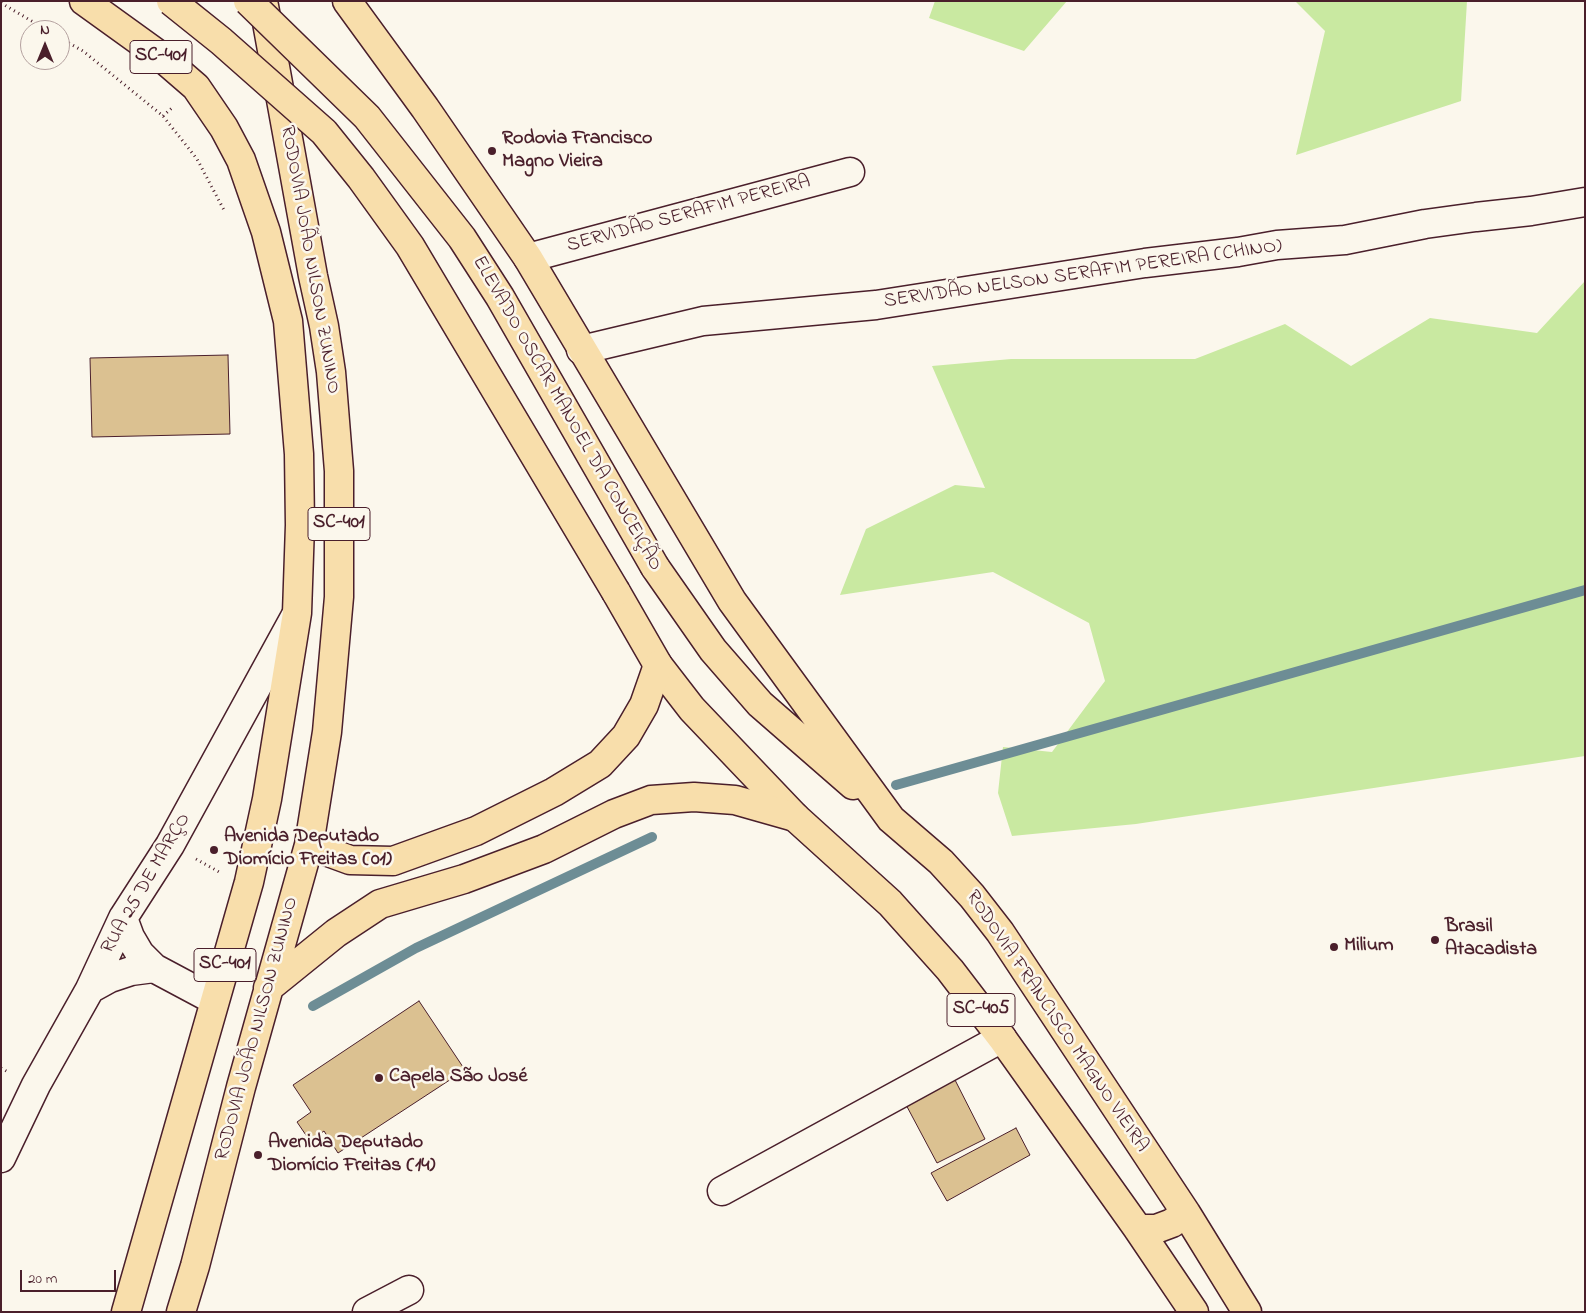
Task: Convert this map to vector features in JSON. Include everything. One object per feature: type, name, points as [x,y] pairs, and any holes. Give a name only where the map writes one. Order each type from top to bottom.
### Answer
[{"type":"main road","name":"RODOVIA JOÃO NILSON ZUNINO","points":[[84,1],[159,55],[196,87],[224,128],[241,160],[266,232],[288,321],[299,454],[300,524],[297,613],[267,799],[249,882],[126,1312]]},
{"type":"main road","points":[[171,1],[221,41],[324,132],[361,178],[410,246],[658,665],[692,710],[795,817]]},
{"type":"main road","name":"ELEVADO OSCAR MANOEL DA CONCEIÇÃO","points":[[248,1],[367,117],[462,238],[500,297],[655,567],[713,650],[760,704],[891,818]]},
{"type":"main road","name":"RODOVIA JOÃO NILSON ZUNINO","points":[[181,1312],[195,1266],[268,988],[309,845],[327,732],[338,607],[339,471],[331,372],[324,326],[312,276],[264,1]]},
{"type":"main road","name":"RODOVIA FRANCISCO MAGNO VIEIRA","points":[[347,1],[425,108],[528,258],[732,602],[891,818],[941,862],[972,896],[1000,932],[1186,1212],[1247,1312]]},
{"type":"main road","points":[[309,845],[350,860],[394,861],[476,831],[554,792],[600,764],[626,736],[644,705],[658,665]]},
{"type":"main road","points":[[268,988],[336,934],[380,904],[464,879],[544,849],[614,814],[650,800],[694,797],[735,800],[795,817]]},
{"type":"main road","name":"SC-405","points":[[795,817],[890,903],[950,970],[1002,1038],[1138,1228],[1194,1312]]},
{"type":"main road","points":[[1138,1228],[1156,1228],[1172,1223],[1186,1212]]},
{"type":"street","name":"SERVIDÃO SERAFIM PEREIRA","points":[[528,258],[850,172]]},
{"type":"street","name":"SERVIDÃO NELSON SERAFIM PEREIRA (CHINO)","points":[[582,350],[703,321],[876,305],[1145,263],[1277,246],[1344,240],[1426,224],[1531,211],[1585,202]]},
{"type":"street","name":"RUA 25 DE MARÇO","points":[[1,1158],[36,1085],[90,989],[123,918],[170,845],[297,613]]},
{"type":"street","points":[[123,918],[130,937],[140,954],[154,968],[214,1000]]},
{"type":"street","points":[[90,989],[131,971],[154,968]]},
{"type":"street","points":[[722,1191],[1002,1038]]},
{"type":"street","points":[[367,1312],[409,1290]]},
{"type":"path","points":[[1,3],[30,20]]},
{"type":"path","points":[[70,44],[83,51],[163,116],[197,159],[227,218]]},
{"type":"path","points":[[163,116],[176,104]]},
{"type":"path","points":[[192,857],[224,875]]},
{"type":"green space","points":[[935,1],[1067,1],[1024,51],[929,18]]},
{"type":"green space","points":[[1295,1],[1467,1],[1461,101],[1296,155],[1325,31]]},
{"type":"green space","points":[[1585,281],[1585,756],[1136,824],[1012,836],[998,793],[1003,747],[1052,752],[1105,681],[1089,623],[993,572],[840,595],[866,529],[955,485],[985,488],[932,366],[1011,359],[1195,359],[1285,324],[1351,366],[1430,318],[1537,333]]},
{"type":"building","points":[[228,355],[230,434],[92,437],[90,358]]},
{"type":"building","name":"Capela São José","points":[[419,1001],[465,1070],[338,1153],[324,1131],[310,1141],[297,1122],[311,1112],[293,1085]]},
{"type":"building","points":[[953,1076],[985,1139],[937,1163],[904,1101]]},
{"type":"building","points":[[1016,1128],[1030,1155],[947,1201],[931,1173]]},
{"type":"waterway","points":[[896,785],[1585,590]]},
{"type":"waterway","points":[[313,1006],[416,948],[652,837]]},
{"type":"place","name":"Rodovia Francisco Magno Vieira","points":[[492,151]]},
{"type":"place","name":"Avenida Deputado Diomício Freitas (01)","points":[[214,850]]},
{"type":"place","name":"Brasil Atacadista","points":[[1435,940]]},
{"type":"place","name":"Milium","points":[[1334,947]]},
{"type":"place","name":"Capela São José","points":[[379,1078]]},
{"type":"place","name":"Avenida Deputado Diomício Freitas (14)","points":[[258,1155]]}]
